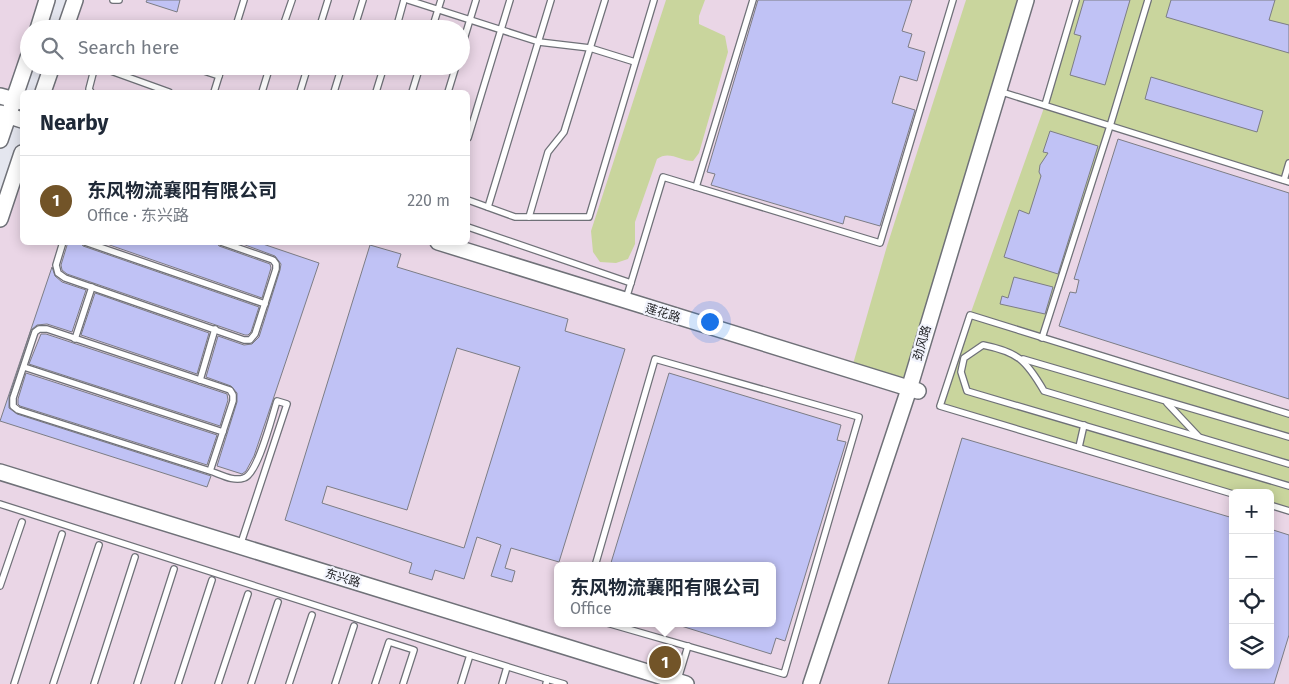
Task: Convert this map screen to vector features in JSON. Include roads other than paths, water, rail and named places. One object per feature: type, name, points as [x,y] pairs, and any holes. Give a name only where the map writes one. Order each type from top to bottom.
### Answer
[{"type":"street","points":[[41,20],[47,0]]},
{"type":"street","points":[[68,20],[75,0]]},
{"type":"street","name":"劲风路","points":[[811,684],[913,390],[1026,0]]},
{"type":"street","name":"劲风路","points":[[821,684],[1035,0]]},
{"type":"street","points":[[0,140],[10,117],[12,99],[21,75]]},
{"type":"street","points":[[44,90],[49,75]]},
{"type":"street","points":[[0,219],[20,159]]},
{"type":"street","name":"莲花路","points":[[447,245],[913,390]]},
{"type":"street","name":"东兴路","points":[[0,472],[682,683]]},
{"type":"lane","points":[[113,0],[119,0]]},
{"type":"lane","points":[[237,20],[244,0]]},
{"type":"lane","points":[[285,20],[292,0]]},
{"type":"lane","points":[[322,20],[328,0]]},
{"type":"lane","points":[[357,20],[363,0]]},
{"type":"lane","points":[[399,20],[406,0],[539,42],[590,48],[635,62]]},
{"type":"lane","points":[[435,20],[440,0]]},
{"type":"lane","points":[[470,20],[476,0]]},
{"type":"lane","points":[[470,131],[510,0]]},
{"type":"lane","points":[[488,207],[552,0]]},
{"type":"lane","points":[[528,217],[548,152],[564,132],[605,0]]},
{"type":"lane","points":[[470,201],[516,217],[589,217],[654,0]]},
{"type":"lane","points":[[696,187],[753,0]]},
{"type":"lane","points":[[626,302],[663,177],[880,244],[953,0]]},
{"type":"lane","points":[[1045,105],[1076,0]]},
{"type":"lane","points":[[1042,338],[1148,0]]},
{"type":"lane","points":[[89,90],[93,75]]},
{"type":"lane","points":[[121,75],[163,90]]},
{"type":"lane","points":[[215,90],[219,76],[216,75]]},
{"type":"lane","points":[[263,90],[267,75]]},
{"type":"lane","points":[[301,90],[305,75]]},
{"type":"lane","points":[[335,90],[339,75]]},
{"type":"lane","points":[[377,90],[381,75]]},
{"type":"lane","points":[[413,90],[417,75]]},
{"type":"lane","points":[[449,90],[453,75]]},
{"type":"lane","points":[[1005,93],[1286,181],[1289,163]]},
{"type":"lane","points":[[470,227],[631,283]]},
{"type":"lane","points":[[62,245],[56,265],[58,273],[65,278],[244,340],[250,340],[255,334],[276,264],[273,260],[230,245]]},
{"type":"lane","points":[[94,245],[264,304]]},
{"type":"lane","points":[[75,339],[92,287]]},
{"type":"lane","points":[[1229,493],[940,406],[970,315],[1289,414]]},
{"type":"lane","points":[[210,471],[233,402],[233,395],[230,390],[47,329],[40,329],[35,332],[13,398],[13,406],[18,410],[234,479],[245,478],[251,474],[257,463],[276,401],[287,404],[240,546]]},
{"type":"lane","points":[[200,380],[215,329]]},
{"type":"lane","points":[[1289,437],[1021,358],[1005,349],[983,345],[964,358],[961,372],[967,391],[1289,486]]},
{"type":"lane","points":[[1021,358],[1033,372],[1044,391],[1289,464]]},
{"type":"lane","points":[[596,562],[655,359],[858,417],[784,674],[621,627]]},
{"type":"lane","points":[[24,367],[223,432]]},
{"type":"lane","points":[[1166,401],[1200,437]]},
{"type":"lane","points":[[1079,447],[1084,425]]},
{"type":"lane","points":[[0,504],[507,666],[546,682],[564,684]]},
{"type":"lane","points":[[1274,506],[1289,511]]},
{"type":"lane","points":[[0,586],[22,522]]},
{"type":"lane","points":[[14,684],[62,534]]},
{"type":"lane","points":[[53,684],[98,544]]},
{"type":"lane","points":[[94,684],[135,558]]},
{"type":"lane","points":[[137,684],[174,569]]},
{"type":"lane","points":[[178,684],[212,580]]},
{"type":"lane","points":[[218,684],[248,594]]},
{"type":"lane","points":[[251,684],[278,602]]},
{"type":"lane","points":[[289,684],[312,615]]},
{"type":"lane","points":[[335,684],[354,626]]},
{"type":"lane","points":[[375,684],[389,642],[414,650],[403,684]]},
{"type":"lane","points":[[682,683],[688,646]]},
{"type":"lane","points":[[461,684],[470,655]]},
{"type":"lane","points":[[502,684],[507,666]]},
{"type":"place","name":"东风物流襄阳有限公司","points":[[665,662]]}]
